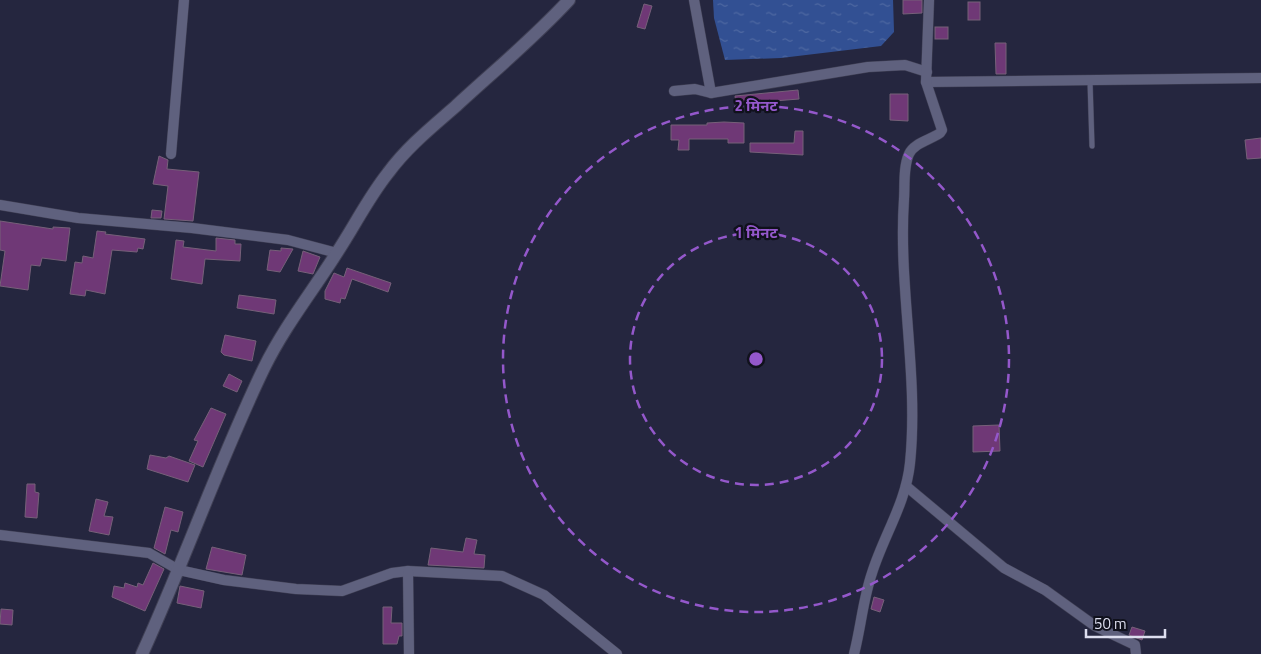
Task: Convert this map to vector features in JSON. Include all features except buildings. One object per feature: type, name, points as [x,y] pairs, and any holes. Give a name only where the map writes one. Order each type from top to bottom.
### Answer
[{"type":"street","points":[[171,154],[184,0]]},
{"type":"street","points":[[142,654],[179,570],[214,479],[265,366],[286,328],[337,254],[373,194],[396,163],[569,0]]},
{"type":"street","points":[[694,0],[711,93]]},
{"type":"street","points":[[854,654],[871,574],[880,548],[896,517],[906,486],[912,433],[902,221],[907,161],[912,150],[940,134],[942,130],[927,77],[929,0]]},
{"type":"street","points":[[674,91],[695,89],[711,93],[868,67],[905,65],[927,77],[1090,81],[1261,78]]},
{"type":"street","points":[[0,205],[78,218],[192,228],[288,240],[337,254]]},
{"type":"street","points":[[906,486],[1004,568],[1045,590],[1095,626],[1135,645],[1136,654]]},
{"type":"street","points":[[0,535],[150,553],[179,570],[234,581],[296,589],[342,591],[392,573],[408,571],[488,574],[514,580],[544,595],[617,654]]},
{"type":"street","points":[[408,571],[409,654]]},
{"type":"lane","points":[[1090,81],[1092,146]]},
{"type":"water","points":[[713,0],[893,0],[894,32],[881,46],[781,58],[725,60],[714,18]]}]
